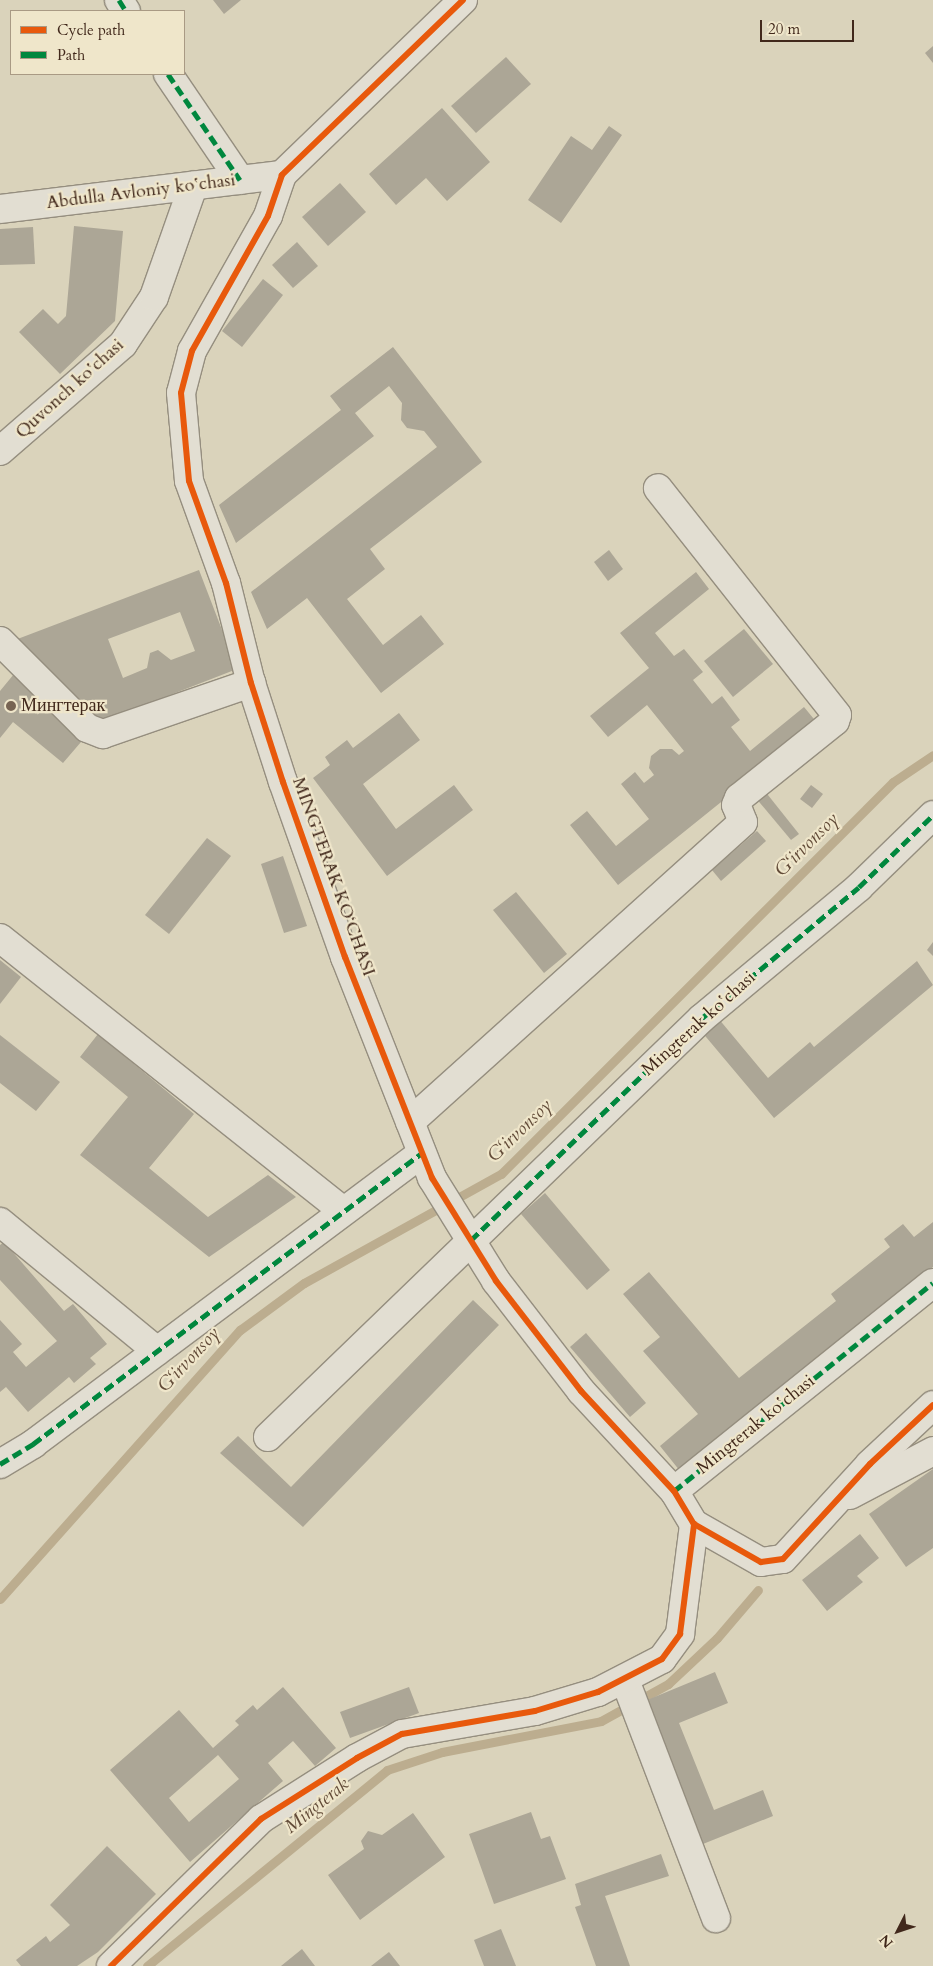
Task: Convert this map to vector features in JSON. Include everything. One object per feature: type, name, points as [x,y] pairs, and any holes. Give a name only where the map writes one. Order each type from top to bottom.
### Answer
[{"type":"street","points":[[282,175],[463,0]]},
{"type":"street","points":[[169,75],[240,180]]},
{"type":"street","name":"Abdulla Avloniy koʻchasi","points":[[0,209],[282,175]]},
{"type":"street","name":"MINGTERAK KO‘CHASI","points":[[282,175],[268,216],[192,352],[181,393],[189,481],[226,584],[251,684],[345,957],[410,1122],[420,1154],[432,1178],[496,1281],[581,1391],[674,1491],[694,1524]]},
{"type":"street","name":"Quvonch koʻchasi","points":[[0,451],[123,344],[154,297],[192,186]]},
{"type":"street","points":[[410,1122],[743,822],[736,805],[739,798],[835,721],[837,715],[658,488]]},
{"type":"street","points":[[0,641],[86,728],[104,734],[251,684]]},
{"type":"street","name":"Mingterak koʻchasi","points":[[268,1437],[702,1018],[860,887],[933,814]]},
{"type":"street","points":[[0,938],[343,1211]]},
{"type":"street","points":[[0,1464],[33,1444],[420,1154]]},
{"type":"street","points":[[0,1222],[157,1351]]},
{"type":"street","name":"Mingterak koʻchasi","points":[[674,1491],[933,1283]]},
{"type":"street","points":[[111,1966],[261,1820],[357,1758],[402,1734],[535,1711],[625,1680],[662,1659],[680,1634],[694,1524],[761,1562],[783,1559],[933,1405]]},
{"type":"street","points":[[837,1502],[933,1451]]},
{"type":"street","points":[[625,1680],[716,1918]]},
{"type":"building","points":[[213,0],[241,0],[224,14]]},
{"type":"building","points":[[933,46],[933,63],[925,53]]},
{"type":"building","points":[[506,57],[531,84],[476,133],[451,106]]},
{"type":"building","points":[[442,108],[490,162],[447,201],[426,178],[396,205],[369,174]]},
{"type":"building","points":[[609,126],[622,135],[561,223],[528,200],[571,136],[592,150]]},
{"type":"building","points":[[340,183],[366,212],[328,246],[302,217]]},
{"type":"building","points":[[74,226],[123,231],[115,321],[60,374],[19,332],[43,309],[58,324],[66,316]]},
{"type":"building","points":[[33,227],[35,264],[0,265],[0,229]]},
{"type":"building","points":[[297,242],[318,266],[293,288],[272,265]]},
{"type":"building","points":[[263,279],[283,295],[242,347],[222,331]]},
{"type":"building","points":[[393,347],[482,462],[370,549],[385,569],[347,599],[383,645],[421,615],[444,644],[381,693],[307,598],[267,629],[251,592],[437,447],[424,431],[407,428],[401,420],[402,403],[389,386],[355,413],[374,436],[236,543],[219,505],[341,410],[330,396]]},
{"type":"building","points":[[609,550],[623,569],[608,581],[594,562]]},
{"type":"building","points":[[199,570],[237,669],[93,725],[7,643]],"holes":[[[180,612],[195,651],[171,660],[158,650],[150,653],[147,668],[123,678],[108,639]]]},
{"type":"building","points":[[696,572],[709,589],[655,633],[674,656],[684,649],[703,672],[693,680],[712,704],[722,696],[740,720],[731,727],[750,751],[804,707],[818,724],[618,885],[570,825],[587,811],[616,846],[649,819],[621,784],[635,772],[644,783],[654,775],[649,768],[651,756],[660,749],[672,749],[679,755],[684,751],[647,705],[608,737],[590,716],[649,668],[620,633]]},
{"type":"building","points":[[744,629],[773,664],[733,697],[704,661]]},
{"type":"building","points":[[14,674],[87,735],[63,763],[13,722],[0,738],[0,691]]},
{"type":"building","points":[[399,713],[420,740],[363,784],[396,829],[454,785],[473,810],[387,876],[313,778],[330,765],[325,757],[347,740],[353,748]]},
{"type":"building","points":[[811,785],[823,794],[812,808],[800,799]]},
{"type":"building","points":[[764,790],[799,834],[791,840],[755,797]]},
{"type":"building","points":[[757,831],[766,841],[721,881],[712,870]]},
{"type":"building","points":[[207,838],[231,856],[169,934],[145,915]]},
{"type":"building","points":[[283,856],[307,926],[284,933],[261,864]]},
{"type":"building","points":[[516,892],[567,954],[544,973],[493,910]]},
{"type":"building","points":[[933,942],[933,956],[927,950]]},
{"type":"building","points":[[0,960],[21,977],[0,1004]]},
{"type":"building","points":[[917,961],[933,985],[774,1118],[701,1031],[718,1018],[768,1078],[810,1042],[814,1047]]},
{"type":"building","points":[[98,1034],[194,1114],[149,1168],[208,1217],[268,1175],[296,1197],[209,1257],[80,1155],[128,1097],[80,1057]]},
{"type":"building","points":[[0,1035],[60,1082],[36,1111],[0,1083]]},
{"type":"building","points":[[545,1193],[610,1270],[587,1290],[521,1214]]},
{"type":"building","points":[[933,1222],[933,1267],[680,1471],[660,1446],[698,1414],[643,1351],[660,1337],[623,1294],[649,1272],[739,1378],[836,1301],[831,1294],[890,1247],[884,1239],[903,1224],[914,1237]]},
{"type":"building","points":[[4,1242],[64,1311],[73,1304],[107,1344],[90,1358],[96,1364],[74,1383],[69,1377],[28,1412],[6,1387],[0,1392],[0,1320],[22,1344],[13,1352],[26,1367],[57,1341],[0,1280],[0,1245]]},
{"type":"building","points":[[473,1300],[499,1325],[303,1527],[220,1453],[238,1436],[291,1487]]},
{"type":"building","points":[[586,1333],[646,1403],[630,1417],[570,1347]]},
{"type":"building","points":[[933,1469],[933,1548],[906,1567],[869,1514]]},
{"type":"building","points":[[860,1534],[879,1558],[857,1576],[863,1582],[827,1611],[802,1580]]},
{"type":"building","points":[[715,1672],[728,1703],[679,1723],[714,1810],[763,1790],[773,1816],[698,1846],[640,1703]]},
{"type":"building","points":[[283,1687],[336,1748],[315,1766],[293,1741],[268,1763],[283,1781],[190,1862],[110,1770],[179,1710],[213,1748],[239,1725],[235,1721],[253,1705],[257,1710]],"holes":[[[218,1755],[239,1779],[189,1822],[169,1798]]]},
{"type":"building","points":[[409,1687],[419,1713],[350,1738],[340,1712]]},
{"type":"building","points":[[531,1812],[541,1839],[550,1836],[566,1879],[494,1904],[469,1834]]},
{"type":"building","points":[[413,1813],[445,1857],[360,1920],[328,1875],[364,1849],[361,1841],[368,1831],[382,1835]]},
{"type":"building","points":[[107,1846],[156,1894],[98,1952],[77,1966],[21,1966],[16,1960],[46,1936],[50,1942],[70,1925],[50,1905]]},
{"type":"building","points":[[661,1854],[669,1876],[605,1896],[630,1966],[596,1966],[575,1907],[581,1905],[575,1884]]},
{"type":"building","points":[[501,1929],[516,1966],[484,1966],[474,1940]]},
{"type":"building","points":[[302,1949],[315,1966],[281,1966]]},
{"type":"building","points":[[389,1952],[400,1966],[371,1966]]},
{"type":"waterway","name":"G‘irvonsoy","points":[[0,1599],[240,1330],[304,1283],[501,1174],[893,782],[933,755]]},
{"type":"waterway","name":"Mingterak","points":[[147,1966],[387,1770],[442,1752],[601,1721],[668,1684],[717,1638],[758,1590]]},
{"type":"marked path","points":[[119,0],[125,10]]},
{"type":"marked path","points":[[169,75],[240,180]]},
{"type":"marked path","points":[[471,1240],[702,1018],[859,887],[933,815]]},
{"type":"marked path","points":[[0,1464],[33,1444],[420,1154]]},
{"type":"marked path","points":[[674,1491],[933,1283]]},
{"type":"cycle path","points":[[463,0],[282,175],[268,216],[192,351],[181,393],[189,481],[226,583],[251,683],[283,782],[345,957],[432,1178],[496,1281],[581,1391],[674,1491],[694,1524],[761,1562],[783,1559],[870,1464],[933,1405]]},
{"type":"cycle path","points":[[111,1966],[261,1819],[357,1758],[402,1734],[535,1711],[598,1692],[662,1659],[680,1634],[694,1524]]},
{"type":"place","name":"Мингтерак","points":[[11,706]]}]
